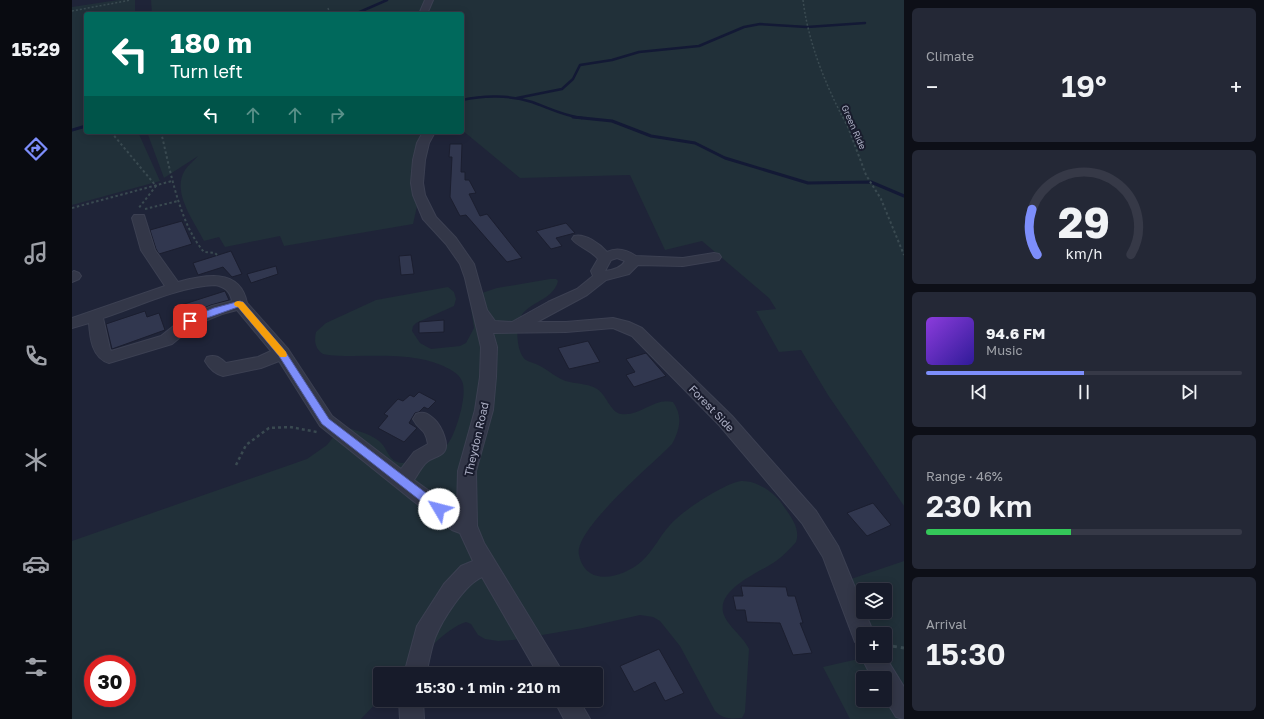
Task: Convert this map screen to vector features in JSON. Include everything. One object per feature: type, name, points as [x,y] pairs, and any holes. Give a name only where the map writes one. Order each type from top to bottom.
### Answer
[{"type":"street","points":[[424,12],[429,0]]},
{"type":"street","name":"Theydon Road","points":[[428,134],[423,143],[419,160],[417,183],[419,195],[430,219],[451,241],[467,264],[472,278],[489,347],[488,377],[484,410],[467,471],[467,526],[476,548],[547,667]]},
{"type":"street","points":[[139,218],[148,250],[174,288]]},
{"type":"street","points":[[578,238],[597,249],[605,258]]},
{"type":"street","points":[[601,277],[598,271],[605,258],[615,253],[625,255],[633,260],[683,262],[714,257]]},
{"type":"street","points":[[514,328],[582,292],[601,277],[626,270],[632,265],[633,260]]},
{"type":"street","points":[[72,323],[174,288],[203,281],[225,282],[234,288],[239,297],[240,304],[282,353],[326,421],[459,524],[467,526]]},
{"type":"street","points":[[95,315],[101,350],[106,356],[109,357],[166,340],[190,321],[217,310],[240,304]]},
{"type":"street","name":"Forest Side","points":[[479,310],[490,325],[496,328],[566,327],[612,323],[624,326],[637,332],[726,421],[809,517],[831,553],[860,627]]},
{"type":"street","points":[[213,361],[223,370],[261,362],[282,353]]},
{"type":"street","points":[[402,481],[420,457],[437,448],[434,430],[422,419]]},
{"type":"street","points":[[417,667],[425,634],[451,591],[468,573],[486,565]]},
{"type":"street","points":[[876,663],[904,709]]},
{"type":"street","points":[[411,707],[412,719]]},
{"type":"street","points":[[570,707],[578,719]]},
{"type":"path","points":[[72,11],[131,0]]},
{"type":"path","name":"Green Ride","points":[[803,0],[805,17],[812,42],[830,91],[848,127],[866,175],[881,199],[904,255]]},
{"type":"path","points":[[328,8],[329,12]]},
{"type":"path","points":[[113,134],[156,186]]},
{"type":"path","points":[[161,134],[172,182],[178,201],[196,243],[204,252],[215,253],[217,255]]},
{"type":"path","points":[[72,208],[172,182]]},
{"type":"path","points":[[156,186],[137,211],[178,201]]},
{"type":"path","points":[[236,465],[246,445],[269,428],[290,427],[318,432]]},
{"type":"path","points":[[892,646],[904,648]]},
{"type":"shaded area","points":[[118,0],[135,0],[135,12],[84,12],[84,134],[139,134],[160,181],[72,205],[72,7]]},
{"type":"shaded area","points":[[151,0],[904,0],[904,506],[828,395],[801,350],[779,352],[756,311],[776,309],[769,298],[702,241],[665,250],[630,175],[520,178],[464,132],[464,12],[152,12]]},
{"type":"shaded area","points":[[148,134],[425,134],[414,184],[417,206],[413,224],[284,246],[280,236],[225,247],[219,237],[204,241],[190,216],[182,197],[181,188],[181,179],[185,170],[198,156],[164,178]]},
{"type":"shaded area","points":[[556,279],[558,281],[555,288],[545,298],[526,310],[519,321],[517,334],[518,344],[523,357],[566,381],[594,387],[600,391],[617,413],[634,413],[653,404],[666,401],[673,402],[676,407],[679,423],[677,433],[672,444],[616,497],[588,530],[581,544],[579,555],[583,565],[589,572],[597,576],[606,577],[625,572],[634,567],[646,557],[676,519],[703,499],[733,483],[747,481],[759,485],[779,500],[791,517],[797,532],[796,542],[776,561],[734,588],[727,595],[723,603],[723,612],[727,621],[749,649],[745,712],[742,718],[727,718],[721,716],[715,711],[680,646],[660,621],[653,617],[640,615],[583,628],[513,640],[498,641],[485,639],[478,635],[471,624],[466,622],[442,637],[412,667],[373,667],[373,706],[361,719],[72,719],[72,541],[307,459],[327,445],[342,426],[375,438],[397,462],[402,463],[412,461],[444,447],[447,445],[454,432],[462,404],[462,381],[456,373],[431,361],[409,357],[338,356],[323,354],[318,350],[316,344],[316,332],[326,323],[376,300],[448,287],[454,292],[456,299],[454,306],[416,323],[413,326],[412,331],[420,343],[431,349],[460,346],[466,343],[474,328],[470,301],[473,296],[497,288]]},
{"type":"shaded area","points":[[904,561],[904,719],[850,719],[823,667],[856,659],[856,663],[892,663],[892,627],[856,627],[856,643],[848,580]]},
{"type":"building","points":[[450,144],[462,144],[461,172],[465,172],[465,180],[469,180],[476,193],[469,194],[480,216],[487,214],[522,258],[507,262],[466,215],[460,216],[450,197],[452,157],[449,157]]},
{"type":"building","points":[[182,221],[192,244],[159,254],[150,230]]},
{"type":"building","points":[[566,223],[575,233],[556,238],[562,246],[551,249],[536,231]]},
{"type":"building","points":[[231,251],[242,274],[232,277],[223,267],[198,275],[193,263]]},
{"type":"building","points":[[411,255],[414,274],[401,275],[399,256]]},
{"type":"building","points":[[276,266],[278,274],[251,283],[247,274]]},
{"type":"building","points":[[225,291],[229,300],[211,305],[182,317],[178,306]]},
{"type":"building","points":[[145,311],[147,317],[159,313],[165,330],[112,349],[106,324]]},
{"type":"building","points":[[444,320],[444,332],[419,333],[419,322]]},
{"type":"building","points":[[588,341],[600,362],[569,369],[558,348]]},
{"type":"building","points":[[646,353],[666,376],[634,387],[626,375],[635,372],[626,359]]},
{"type":"building","points":[[419,392],[436,401],[428,409],[424,407],[419,412],[415,413],[409,423],[417,428],[404,442],[378,428],[388,416],[384,414],[398,399],[403,401],[410,395],[414,397]]},
{"type":"building","points":[[873,503],[891,525],[867,536],[847,513]]},
{"type":"building","points":[[741,586],[786,587],[788,596],[795,596],[803,623],[800,623],[812,653],[793,655],[780,623],[747,622],[745,610],[736,610],[733,596],[743,596]]},
{"type":"building","points":[[659,649],[684,693],[665,701],[655,682],[634,692],[620,666]]},
{"type":"waterway","points":[[360,12],[387,0]]},
{"type":"waterway","points":[[517,98],[562,89],[573,79],[580,65],[612,60],[639,52],[699,46],[744,27],[760,24],[807,27],[865,23]]},
{"type":"waterway","points":[[464,100],[479,97],[515,98],[532,102],[569,116],[580,118]]},
{"type":"waterway","points":[[573,117],[580,118]]},
{"type":"waterway","points":[[580,118],[612,121],[651,136],[695,143],[725,158],[808,183],[871,182],[904,196]]},
{"type":"waterway","points":[[72,130],[84,127]]},
{"type":"slow traffic","points":[[238,304],[240,304],[283,355]]},
{"type":"route","points":[[190,321],[217,310],[240,304],[282,353],[326,421],[439,509]]}]
